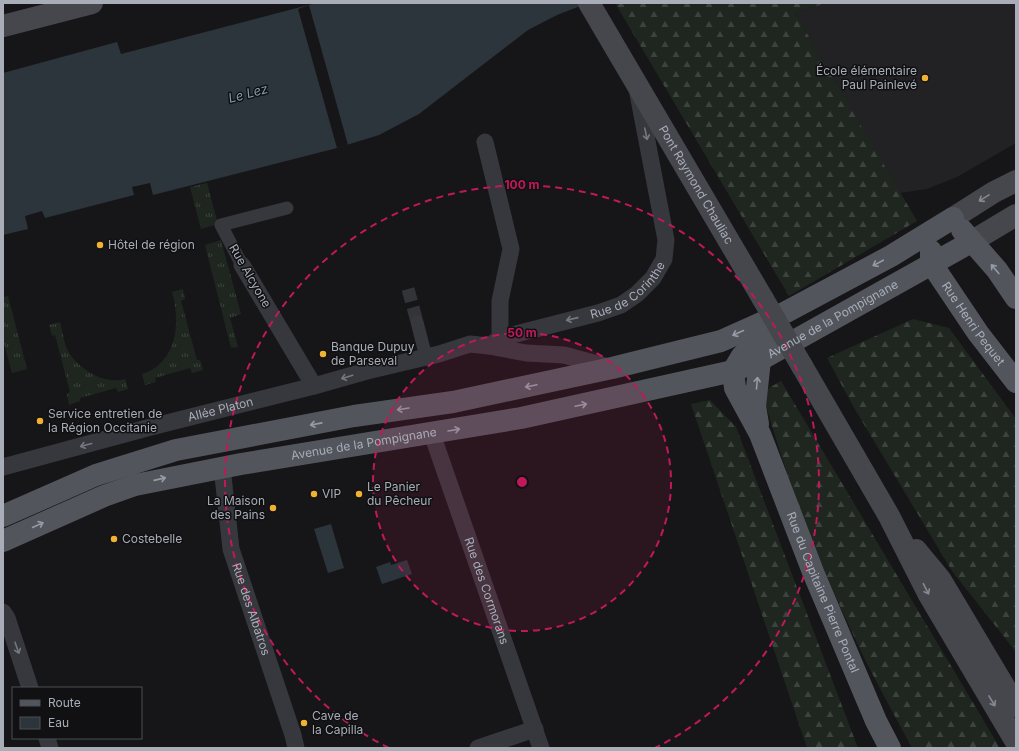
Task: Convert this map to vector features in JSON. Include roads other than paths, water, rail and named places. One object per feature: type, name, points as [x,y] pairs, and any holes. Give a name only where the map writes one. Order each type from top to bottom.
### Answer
[{"type":"main road","points":[[3,26],[92,3]]},
{"type":"main road","name":"Pont Raymond Chauliac","points":[[589,3],[889,516]]},
{"type":"main road","name":"Avenue de la Pompignane","points":[[3,516],[96,475],[176,450],[354,416],[453,402],[612,368],[721,341],[786,312],[891,256],[994,192],[1016,181]]},
{"type":"main road","name":"Avenue de la Pompignane","points":[[3,541],[104,496],[135,485],[222,467],[432,434],[521,418],[733,371],[760,360],[902,282],[931,263],[971,242],[1016,215]]},
{"type":"main road","points":[[953,218],[971,242],[996,270],[1016,298]]},
{"type":"main road","name":"Avenue de la Pompignane","points":[[931,263],[930,253],[934,243],[953,218]]},
{"type":"main road","name":"Rue Henri Pequet","points":[[931,263],[978,333],[1016,382]]},
{"type":"main road","name":"Avenue de la Pompignane","points":[[733,371],[742,356],[786,312]]},
{"type":"main road","name":"Rue du Capitaine Pierre Pontal","points":[[760,360],[755,406],[760,434]]},
{"type":"main road","name":"Rue du Capitaine Pierre Pontal","points":[[733,371],[735,388],[760,434],[813,572],[876,721],[890,748]]},
{"type":"main road","points":[[889,516],[940,579],[1016,706]]},
{"type":"main road","points":[[889,516],[929,595],[1013,740]]},
{"type":"main road","points":[[974,635],[994,649],[1016,677]]},
{"type":"street","name":"Rue de Corinthe","points":[[433,356],[470,344],[494,342],[598,313],[621,305],[637,294],[653,278],[664,259],[666,240],[664,219],[636,82]]},
{"type":"street","points":[[485,142],[510,249],[500,300],[494,342]]},
{"type":"street","name":"Rue Alcyone","points":[[287,208],[221,225],[242,265],[314,386]]},
{"type":"street","points":[[417,322],[433,356]]},
{"type":"street","name":"Avenue de la Pompignane","points":[[494,342],[526,352],[564,355],[612,368]]},
{"type":"street","name":"Allée Platon","points":[[3,467],[367,371],[433,356]]},
{"type":"street","name":"Rue des Cormorans","points":[[432,434],[541,748]]},
{"type":"street","name":"Rue des Albatros","points":[[222,467],[231,548],[296,748]]},
{"type":"street","points":[[3,612],[7,618],[30,687]]},
{"type":"street","points":[[478,748],[535,729]]},
{"type":"water","name":"Le Lez","points":[[316,3],[588,3],[557,15],[528,30],[419,114],[379,135],[337,148],[153,195],[150,183],[132,187],[134,195],[45,218],[42,211],[25,216],[28,229],[3,235],[3,73],[117,42],[121,54]]},
{"type":"water","points":[[331,524],[344,568],[328,573],[314,529]]},
{"type":"water","points":[[407,560],[412,574],[382,584],[376,567],[390,562],[391,565]]},
{"type":"tunnel","points":[[408,289],[417,322]]},
{"type":"place","name":"École élémentaire Paul Painlevé","points":[[925,78]]},
{"type":"place","name":"Hôtel de région","points":[[100,245]]},
{"type":"place","name":"Banque Dupuy de Parseval","points":[[323,354]]},
{"type":"place","name":"Service entretien de la Région Occitanie","points":[[40,421]]},
{"type":"place","name":"VIP","points":[[314,494]]},
{"type":"place","name":"Le Panier du Pêcheur","points":[[359,494]]},
{"type":"place","name":"La Maison des Pains","points":[[273,508]]},
{"type":"place","name":"Costebelle","points":[[114,539]]},
{"type":"place","name":"Cave de la Capilla","points":[[304,723]]}]
